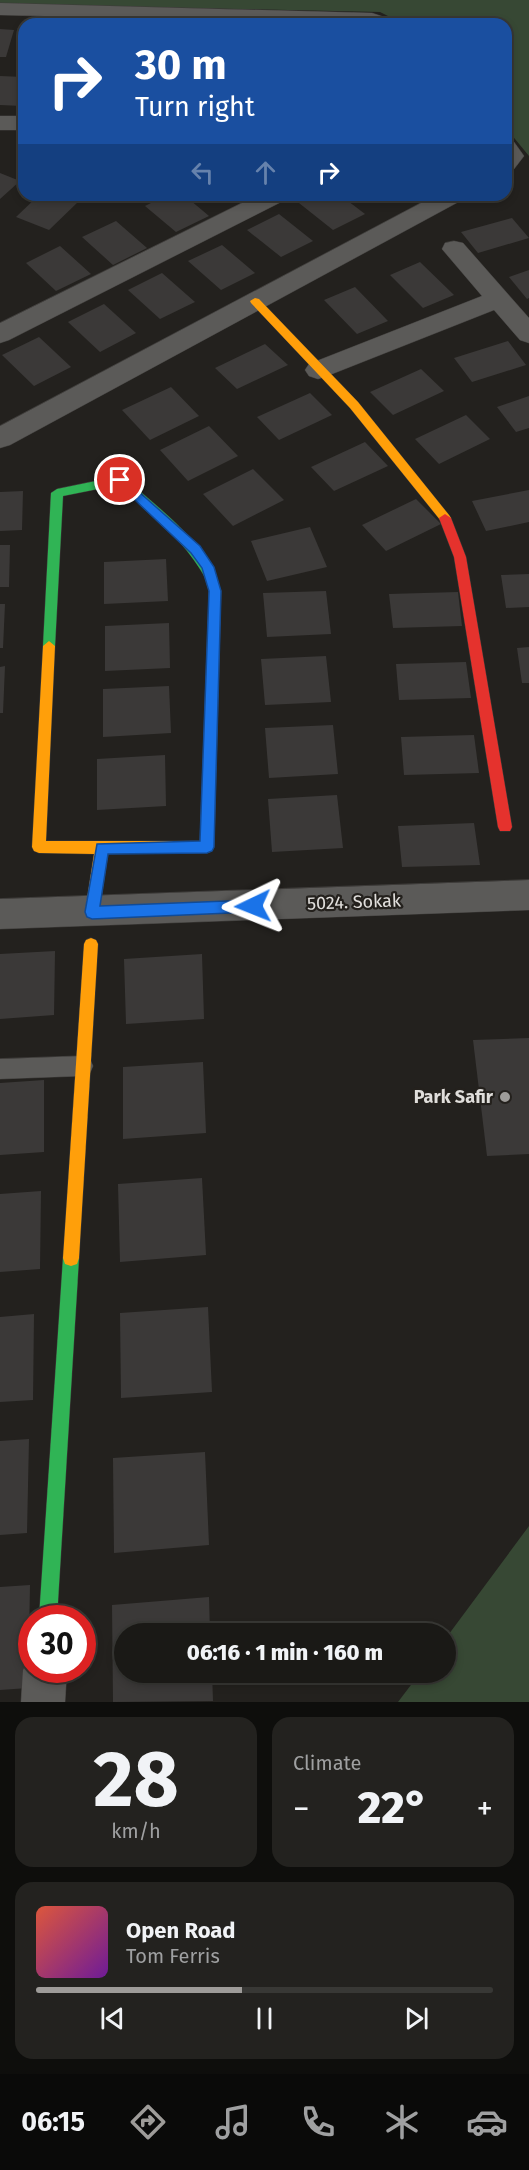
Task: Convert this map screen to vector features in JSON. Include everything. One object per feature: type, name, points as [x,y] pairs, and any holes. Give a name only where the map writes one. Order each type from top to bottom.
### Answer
[{"type":"street","points":[[0,9],[304,18]]},
{"type":"street","points":[[0,123],[18,123]]},
{"type":"street","points":[[0,334],[265,201]]},
{"type":"street","points":[[0,438],[443,201]]},
{"type":"street","points":[[454,249],[529,333]]},
{"type":"street","points":[[318,370],[499,298]]},
{"type":"street","points":[[255,301],[318,370],[354,405],[446,519],[460,557],[505,827]]},
{"type":"street","points":[[0,313],[24,322]]},
{"type":"street","points":[[120,480],[195,549],[208,567],[215,591],[207,847],[102,848],[39,848],[57,493],[120,480]]},
{"type":"street","points":[[49,1605],[82,1066],[92,928],[102,848]]},
{"type":"street","name":"5024. Sokak","points":[[0,914],[92,928],[529,895]]},
{"type":"street","points":[[43,1702],[44,1683]]},
{"type":"lane","points":[[0,1069],[82,1066]]},
{"type":"green space","points":[[0,0],[529,0],[529,156],[512,135],[512,18],[392,18],[380,12],[0,4]]},
{"type":"green space","points":[[529,1526],[529,1702],[398,1702],[412,1683],[456,1683],[456,1625]]},
{"type":"building","points":[[0,29],[14,30],[6,57],[0,57]]},
{"type":"building","points":[[0,76],[18,77],[18,106],[0,105]]},
{"type":"building","points":[[0,173],[18,180],[18,183],[0,199]]},
{"type":"building","points":[[33,201],[79,201],[49,230],[16,217]]},
{"type":"building","points":[[155,201],[191,201],[209,216],[176,232],[145,206]]},
{"type":"building","points":[[303,201],[348,201],[365,214],[333,230],[299,203]]},
{"type":"building","points":[[279,214],[313,241],[281,257],[247,230]]},
{"type":"building","points":[[512,218],[529,238],[478,253],[461,232]]},
{"type":"building","points":[[116,221],[147,248],[113,265],[82,237]]},
{"type":"building","points":[[222,245],[255,273],[221,290],[188,261]]},
{"type":"building","points":[[60,246],[91,274],[56,291],[26,263]]},
{"type":"building","points":[[420,262],[454,295],[423,308],[390,275]]},
{"type":"building","points":[[529,270],[529,298],[527,299],[509,277]]},
{"type":"building","points":[[162,273],[195,302],[160,319],[128,290]]},
{"type":"building","points":[[355,287],[388,321],[357,334],[324,300]]},
{"type":"building","points":[[104,304],[136,333],[100,352],[68,322]]},
{"type":"building","points":[[39,337],[71,367],[34,386],[2,355]]},
{"type":"building","points":[[508,341],[526,365],[472,382],[454,358]]},
{"type":"building","points":[[265,344],[288,365],[237,389],[215,368]]},
{"type":"building","points":[[421,369],[444,391],[393,415],[370,392]]},
{"type":"building","points":[[171,387],[199,416],[150,440],[122,410]]},
{"type":"building","points":[[310,393],[332,415],[279,440],[257,417]]},
{"type":"building","points":[[529,396],[529,428],[516,432],[497,407]]},
{"type":"building","points":[[466,415],[490,439],[439,464],[415,439]]},
{"type":"building","points":[[209,426],[238,456],[188,481],[160,450]]},
{"type":"building","points":[[365,442],[388,466],[334,491],[311,467]]},
{"type":"building","points":[[253,469],[284,500],[233,526],[203,494]]},
{"type":"building","points":[[529,490],[529,522],[486,531],[472,501]]},
{"type":"building","points":[[23,491],[22,530],[0,531],[0,492]]},
{"type":"building","points":[[416,499],[441,524],[386,551],[362,525]]},
{"type":"building","points":[[310,527],[327,567],[267,581],[251,541]]},
{"type":"building","points":[[0,545],[10,545],[9,587],[0,587]]},
{"type":"building","points":[[166,559],[168,601],[104,604],[104,562]]},
{"type":"building","points":[[529,574],[529,607],[506,608],[501,575]]},
{"type":"building","points":[[326,591],[331,634],[267,637],[263,593]]},
{"type":"building","points":[[458,592],[462,626],[393,628],[389,594]]},
{"type":"building","points":[[0,604],[5,604],[3,648],[0,648]]},
{"type":"building","points":[[169,623],[170,668],[105,671],[105,626]]},
{"type":"building","points":[[529,647],[529,683],[522,683],[517,648]]},
{"type":"building","points":[[326,656],[331,702],[265,705],[261,659]]},
{"type":"building","points":[[466,662],[471,698],[399,700],[396,664]]},
{"type":"building","points":[[5,666],[3,713],[0,713],[0,667]]},
{"type":"building","points":[[169,686],[171,733],[103,737],[103,689]]},
{"type":"building","points":[[333,725],[338,774],[269,778],[265,728]]},
{"type":"building","points":[[474,735],[479,773],[404,775],[401,737]]},
{"type":"building","points":[[165,755],[166,806],[97,810],[97,759]]},
{"type":"building","points":[[337,795],[343,848],[272,852],[268,799]]},
{"type":"building","points":[[474,823],[480,865],[402,867],[398,826]]},
{"type":"building","points":[[55,951],[54,1015],[0,1019],[0,954]]},
{"type":"building","points":[[202,954],[204,1019],[126,1024],[124,959]]},
{"type":"building","name":"Park Safir","points":[[529,1038],[529,1154],[487,1156],[473,1040]]},
{"type":"building","points":[[203,1062],[206,1133],[123,1139],[123,1067]]},
{"type":"building","points":[[44,1080],[44,1152],[0,1155],[0,1083]]},
{"type":"building","points":[[202,1178],[206,1255],[120,1262],[118,1184]]},
{"type":"building","points":[[41,1191],[40,1269],[0,1272],[0,1194]]},
{"type":"building","points":[[208,1307],[212,1392],[121,1398],[120,1313]]},
{"type":"building","points":[[34,1314],[33,1400],[0,1402],[0,1317]]},
{"type":"building","points":[[29,1439],[27,1533],[0,1535],[0,1441]]},
{"type":"building","points":[[205,1452],[209,1545],[114,1553],[113,1458]]},
{"type":"building","points":[[30,1585],[30,1605],[18,1605],[18,1683],[28,1683],[28,1688],[0,1690],[0,1587]]},
{"type":"building","points":[[209,1597],[210,1623],[114,1623],[114,1683],[212,1683],[213,1701],[113,1702],[112,1605]]},
{"type":"traffic: fast","points":[[49,646],[57,493],[120,480],[185,539],[206,566],[211,578]]},
{"type":"traffic: fast","points":[[49,1605],[71,1258]]},
{"type":"traffic: slow","points":[[255,301],[354,405],[445,518]]},
{"type":"traffic: slow","points":[[102,848],[207,847],[215,591],[211,578]]},
{"type":"traffic: slow","points":[[49,646],[39,847],[102,848],[92,912]]},
{"type":"traffic: slow","points":[[71,1258],[91,944]]},
{"type":"traffic: jam","points":[[445,518],[460,557],[505,827]]},
{"type":"place","name":"Park Safir","points":[[505,1097]]},
{"type":"route","points":[[120,480],[195,549],[208,567],[215,591],[207,847],[102,848],[92,912],[253,906]]}]
